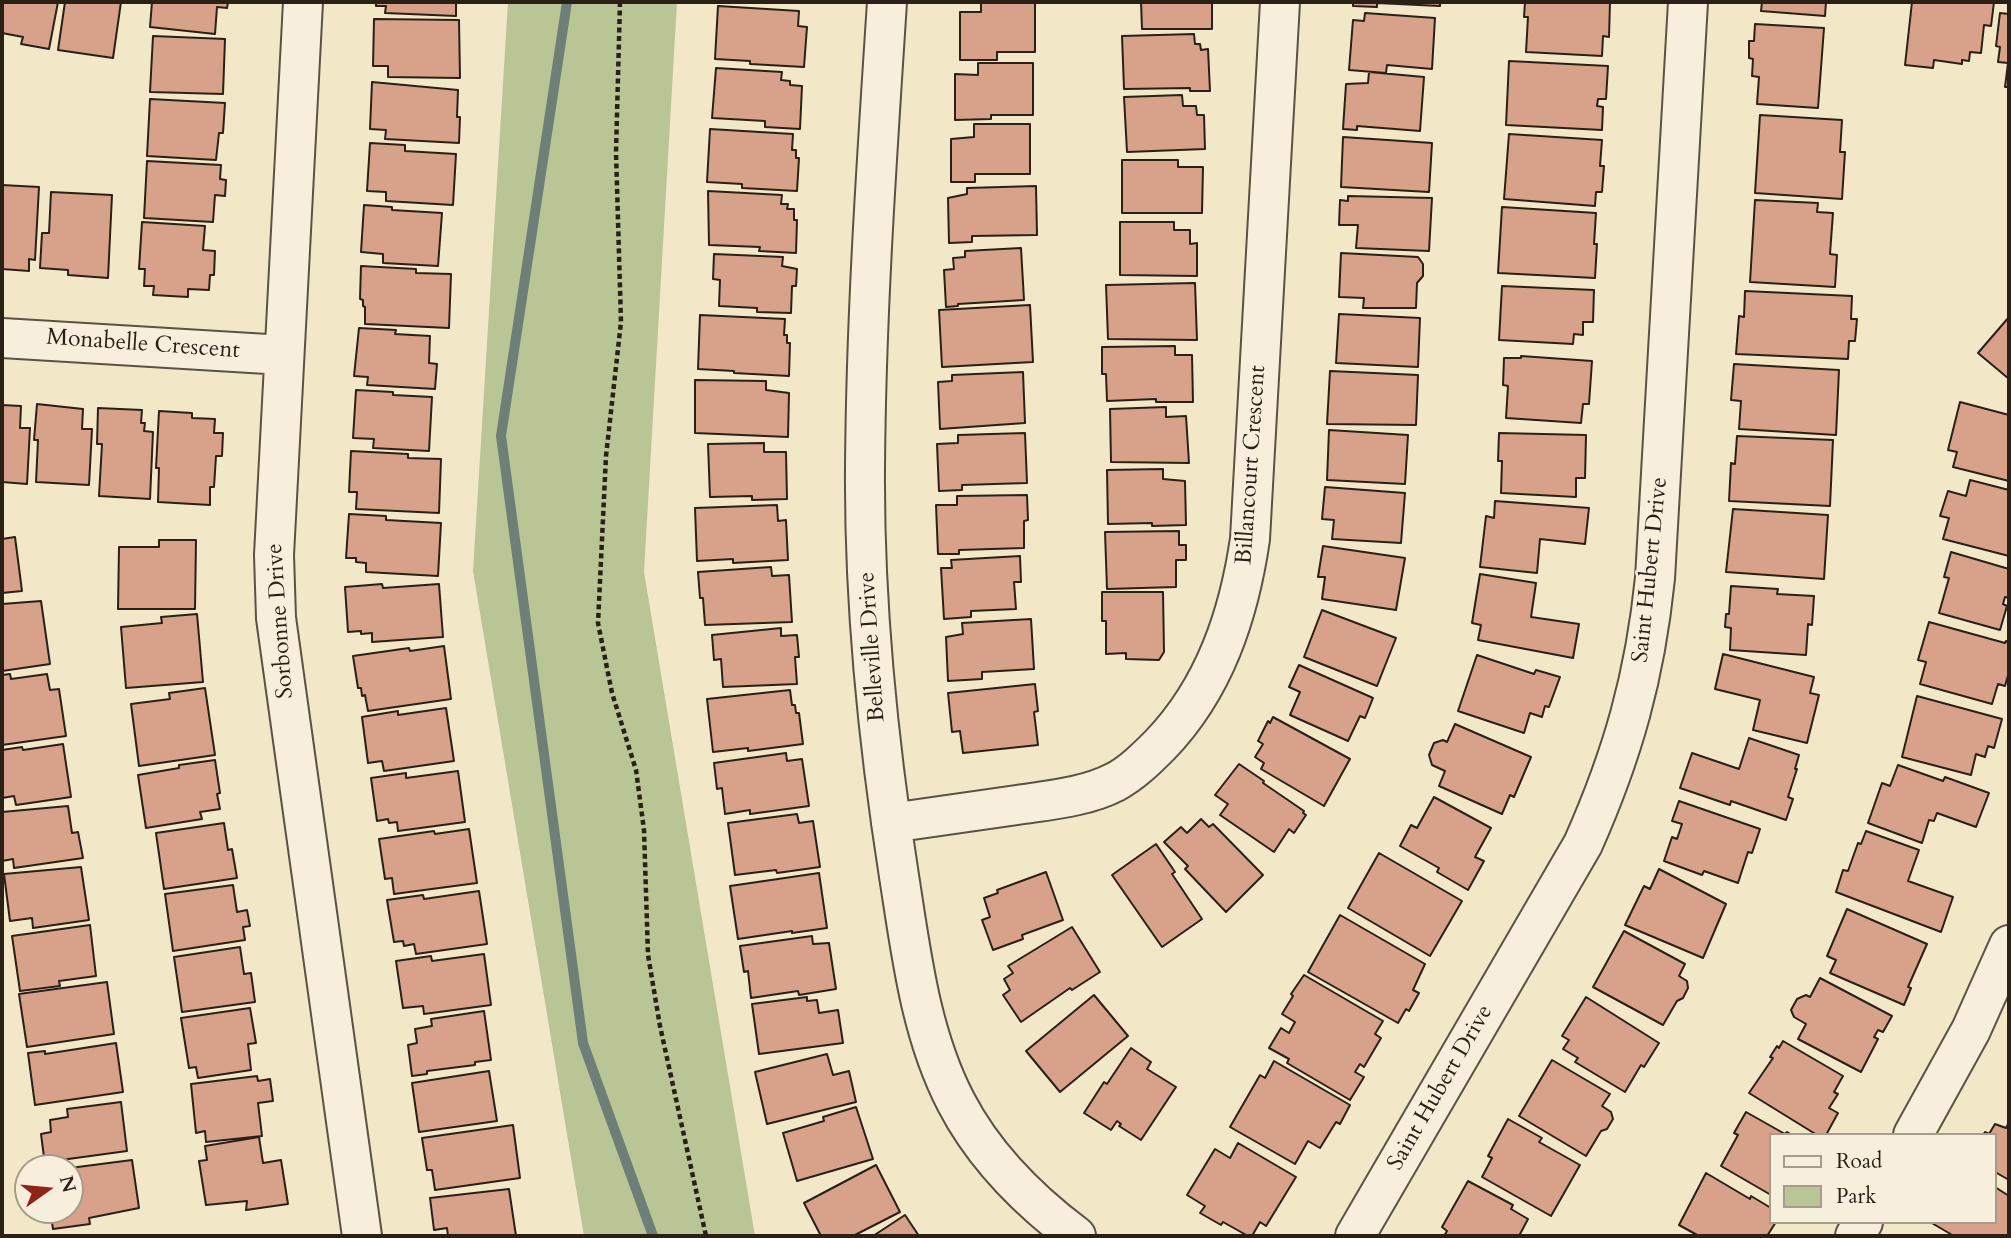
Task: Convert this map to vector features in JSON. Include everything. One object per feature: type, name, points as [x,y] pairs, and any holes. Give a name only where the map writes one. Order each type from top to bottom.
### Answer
[{"type":"street","name":"Sorbonne Drive","points":[[303,2],[274,555],[276,618],[362,1236]]},
{"type":"street","name":"Belleville Drive","points":[[887,2],[869,295],[865,470],[871,635],[878,723],[891,823],[913,965],[932,1046],[956,1102],[1005,1173],[1044,1212],[1076,1236]]},
{"type":"street","name":"Billancourt Crescent","points":[[891,823],[1075,796],[1115,782],[1145,761],[1173,732],[1208,680],[1229,631],[1243,585],[1250,538],[1280,2]]},
{"type":"street","name":"Saint Hubert Drive","points":[[1355,1236],[1583,844],[1602,801],[1636,697],[1650,632],[1655,578],[1688,2]]},
{"type":"street","name":"Monabelle Crescent","points":[[2,338],[284,355]]},
{"type":"street","points":[[1914,1133],[1971,1030],[2009,945]]},
{"type":"path","points":[[620,2],[616,152],[621,322],[606,456],[598,623],[612,693],[636,770],[644,830],[648,955],[660,1026],[706,1236]]},
{"type":"green space","points":[[508,2],[677,2],[644,572],[755,1236],[584,1236],[473,571]]},
{"type":"building","points":[[2,2],[58,2],[49,49],[21,44],[23,37],[2,33]]},
{"type":"building","points":[[65,2],[121,2],[113,58],[58,50]]},
{"type":"building","points":[[152,2],[228,2],[227,8],[217,7],[215,34],[150,27]]},
{"type":"building","points":[[376,2],[456,2],[456,16],[385,13],[386,6],[376,6]]},
{"type":"building","points":[[981,2],[1035,2],[1035,52],[997,52],[997,60],[960,60],[960,12],[981,12]]},
{"type":"building","points":[[1141,2],[1212,2],[1212,29],[1142,29]]},
{"type":"building","points":[[1353,2],[1440,2],[1440,6],[1377,3],[1377,7],[1353,6]]},
{"type":"building","points":[[1525,2],[1610,2],[1609,37],[1603,36],[1602,56],[1526,52],[1528,17],[1524,17]]},
{"type":"building","points":[[1762,2],[1826,2],[1825,16],[1761,11]]},
{"type":"building","points":[[1912,2],[1994,2],[1991,26],[1984,25],[1981,53],[1970,52],[1969,61],[1962,60],[1962,64],[1934,60],[1933,68],[1905,65]]},
{"type":"building","points":[[718,6],[799,11],[798,26],[807,27],[804,67],[715,59]]},
{"type":"building","points":[[1365,13],[1435,18],[1432,69],[1387,65],[1386,73],[1349,70],[1353,20],[1364,21]]},
{"type":"building","points":[[2000,13],[2009,14],[2009,87],[2005,87],[2008,63],[1998,62],[2000,47],[1996,46]]},
{"type":"building","points":[[374,19],[459,20],[460,78],[388,77],[388,66],[373,66]]},
{"type":"building","points":[[1755,24],[1824,28],[1818,108],[1757,104],[1759,77],[1752,76],[1753,59],[1749,58],[1749,41],[1754,41]]},
{"type":"building","points":[[1194,34],[1195,44],[1200,44],[1201,50],[1208,49],[1210,91],[1190,91],[1190,88],[1124,89],[1122,36]]},
{"type":"building","points":[[153,36],[225,39],[223,94],[150,92]]},
{"type":"building","points":[[1509,61],[1608,66],[1606,99],[1598,99],[1597,106],[1603,107],[1602,130],[1506,125]]},
{"type":"building","points":[[978,63],[1033,63],[1033,115],[991,115],[991,119],[955,120],[955,74],[978,75]]},
{"type":"building","points":[[716,68],[782,72],[781,80],[790,81],[790,85],[802,86],[800,129],[765,127],[765,121],[712,118]]},
{"type":"building","points":[[1369,72],[1424,77],[1420,131],[1357,126],[1357,130],[1343,129],[1346,84],[1368,83]]},
{"type":"building","points":[[372,82],[458,90],[459,143],[385,139],[386,130],[370,129]]},
{"type":"building","points":[[1182,95],[1183,106],[1196,106],[1197,115],[1204,115],[1205,149],[1127,152],[1124,97]]},
{"type":"building","points":[[150,99],[225,103],[223,133],[219,133],[216,160],[147,156]]},
{"type":"building","points":[[1760,115],[1842,120],[1840,152],[1845,152],[1842,199],[1755,193]]},
{"type":"building","points":[[974,124],[1030,124],[1030,174],[975,174],[975,182],[951,182],[951,139],[974,137]]},
{"type":"building","points":[[710,129],[793,134],[792,150],[796,150],[796,158],[799,158],[797,191],[742,188],[742,184],[707,182]]},
{"type":"building","points":[[1509,134],[1602,140],[1602,192],[1596,192],[1595,206],[1504,199]]},
{"type":"building","points":[[1343,137],[1432,143],[1429,192],[1341,187]]},
{"type":"building","points":[[370,143],[405,145],[405,151],[456,154],[453,205],[386,201],[386,192],[367,191]]},
{"type":"building","points":[[1122,160],[1178,160],[1178,167],[1203,167],[1202,213],[1122,213]]},
{"type":"building","points":[[147,161],[221,165],[220,179],[226,180],[225,196],[215,195],[213,222],[144,218]]},
{"type":"building","points":[[2,185],[39,187],[35,260],[29,259],[29,271],[2,269]]},
{"type":"building","points":[[1036,186],[1037,235],[972,236],[972,242],[949,243],[948,198],[967,194],[967,188]]},
{"type":"building","points":[[708,191],[782,195],[781,204],[788,204],[787,209],[794,209],[794,220],[797,220],[796,253],[759,251],[760,247],[709,245]]},
{"type":"building","points":[[51,192],[112,195],[108,278],[68,275],[68,270],[40,268],[42,233],[49,233]]},
{"type":"building","points":[[1348,196],[1432,198],[1429,251],[1356,248],[1358,225],[1339,225],[1340,200],[1348,201]]},
{"type":"building","points":[[1755,200],[1818,203],[1817,212],[1833,213],[1830,254],[1837,255],[1835,287],[1750,282]]},
{"type":"building","points":[[364,205],[392,207],[392,210],[442,213],[438,266],[383,263],[383,254],[361,252]]},
{"type":"building","points":[[1502,207],[1596,213],[1595,278],[1498,273]]},
{"type":"building","points":[[142,222],[205,226],[203,250],[215,251],[214,275],[210,275],[209,290],[188,289],[188,297],[153,295],[154,286],[144,286],[145,269],[139,269]]},
{"type":"building","points":[[1120,222],[1174,222],[1174,230],[1190,230],[1190,244],[1197,243],[1197,276],[1120,275]]},
{"type":"building","points":[[1021,248],[1024,300],[946,307],[944,270],[954,269],[953,258],[965,257],[965,251]]},
{"type":"building","points":[[1341,253],[1418,257],[1423,264],[1423,276],[1417,283],[1416,308],[1363,308],[1364,298],[1339,297]]},
{"type":"building","points":[[714,254],[783,257],[782,266],[797,269],[796,286],[792,286],[791,313],[757,312],[757,308],[719,306],[720,280],[713,279]]},
{"type":"building","points":[[361,266],[416,269],[416,273],[451,274],[449,328],[365,324],[365,307],[360,299]]},
{"type":"building","points":[[1195,283],[1197,340],[1108,339],[1106,285]]},
{"type":"building","points":[[1502,286],[1594,290],[1593,322],[1583,322],[1583,335],[1574,334],[1573,344],[1499,340]]},
{"type":"building","points":[[1745,291],[1852,296],[1851,319],[1857,319],[1855,341],[1849,341],[1848,359],[1736,354],[1739,316],[1744,317]]},
{"type":"building","points":[[1030,305],[1033,362],[942,367],[939,310]]},
{"type":"building","points":[[1339,314],[1420,318],[1418,367],[1336,363]]},
{"type":"building","points":[[700,315],[785,319],[784,335],[787,335],[787,343],[790,343],[789,376],[698,369]]},
{"type":"building","points":[[2009,317],[2009,379],[1978,353]]},
{"type":"building","points":[[359,328],[396,330],[395,334],[430,336],[429,363],[437,364],[435,389],[367,385],[368,377],[354,376]]},
{"type":"building","points":[[1175,346],[1175,355],[1192,355],[1193,402],[1156,402],[1156,399],[1107,401],[1106,374],[1102,374],[1102,347]]},
{"type":"building","points":[[1521,356],[1592,361],[1589,404],[1583,404],[1581,423],[1506,418],[1508,386],[1503,385],[1504,358]]},
{"type":"building","points":[[1734,364],[1839,370],[1836,435],[1739,429],[1741,401],[1731,400]]},
{"type":"building","points":[[1330,371],[1418,375],[1416,425],[1327,424]]},
{"type":"building","points":[[1023,372],[1025,423],[940,429],[938,382],[952,381],[952,375]]},
{"type":"building","points":[[695,380],[766,381],[766,390],[789,393],[788,437],[695,433]]},
{"type":"building","points":[[356,390],[432,397],[429,451],[373,448],[374,439],[353,438]]},
{"type":"building","points":[[1960,402],[2009,415],[2009,481],[1953,467],[1957,452],[1948,450]]},
{"type":"building","points":[[37,404],[83,409],[82,429],[92,429],[89,485],[36,482],[38,440],[34,440]]},
{"type":"building","points":[[2,405],[21,406],[20,428],[30,428],[27,484],[2,482]]},
{"type":"building","points":[[1166,407],[1166,417],[1186,416],[1189,463],[1111,462],[1110,409]]},
{"type":"building","points":[[98,408],[142,410],[141,423],[145,423],[144,431],[153,432],[150,499],[99,496],[102,444],[97,444]]},
{"type":"building","points":[[159,411],[192,413],[192,418],[215,419],[214,433],[223,433],[222,456],[216,456],[214,487],[210,487],[210,505],[158,502],[159,468],[156,468]]},
{"type":"building","points":[[1329,430],[1408,435],[1405,484],[1327,480]]},
{"type":"building","points":[[1025,433],[1027,483],[962,485],[962,490],[939,491],[937,444],[958,443],[958,435]]},
{"type":"building","points":[[1499,433],[1586,435],[1585,478],[1576,478],[1576,497],[1501,493]]},
{"type":"building","points":[[1737,436],[1833,440],[1830,506],[1729,501],[1731,463],[1735,464]]},
{"type":"building","points":[[764,443],[764,452],[786,452],[787,499],[710,497],[708,444]]},
{"type":"building","points":[[351,451],[441,459],[439,513],[356,509],[357,492],[349,492]]},
{"type":"building","points":[[1163,469],[1163,479],[1185,481],[1186,525],[1108,524],[1107,470]]},
{"type":"building","points":[[1970,480],[2009,490],[2009,556],[1943,539],[1949,518],[1940,516],[1948,491],[1966,496]]},
{"type":"building","points":[[1325,487],[1405,493],[1401,543],[1332,539],[1334,520],[1322,519]]},
{"type":"building","points":[[1027,495],[1028,520],[1024,521],[1024,548],[959,550],[959,554],[938,554],[936,505],[957,505],[957,496]]},
{"type":"building","points":[[1495,501],[1589,508],[1585,544],[1540,539],[1537,573],[1480,567],[1486,516],[1494,518]]},
{"type":"building","points":[[777,505],[778,521],[786,520],[788,560],[733,563],[733,559],[697,561],[695,508]]},
{"type":"building","points":[[1733,509],[1828,515],[1824,579],[1726,572]]},
{"type":"building","points":[[349,514],[386,516],[386,520],[441,523],[438,576],[366,572],[366,563],[356,562],[356,558],[346,558]]},
{"type":"building","points":[[1179,531],[1179,545],[1186,545],[1186,560],[1176,560],[1176,587],[1107,589],[1105,532]]},
{"type":"building","points":[[15,537],[22,591],[2,593],[2,539]]},
{"type":"building","points":[[159,540],[196,540],[195,609],[118,609],[119,547],[159,547]]},
{"type":"building","points":[[1323,546],[1405,558],[1396,610],[1322,599],[1325,577],[1318,577]]},
{"type":"building","points":[[1951,552],[2009,569],[2009,598],[2005,597],[2003,604],[2007,606],[2000,630],[1939,613],[1949,578],[1944,577]]},
{"type":"building","points":[[1020,556],[1021,582],[1014,582],[1016,609],[971,611],[971,617],[944,619],[941,568],[952,568],[951,560]]},
{"type":"building","points":[[771,567],[772,576],[789,575],[792,622],[705,625],[698,572]]},
{"type":"building","points":[[1480,574],[1536,583],[1531,617],[1579,624],[1573,658],[1478,640],[1481,625],[1472,623]]},
{"type":"building","points":[[382,584],[383,588],[439,584],[443,637],[372,642],[372,633],[348,632],[345,587]]},
{"type":"building","points":[[1731,586],[1778,589],[1777,594],[1814,596],[1812,625],[1808,624],[1806,655],[1730,650],[1731,628],[1725,627]]},
{"type":"building","points":[[1102,592],[1163,592],[1164,652],[1159,660],[1126,659],[1126,653],[1106,654],[1106,621],[1102,621]]},
{"type":"building","points":[[41,601],[50,664],[2,671],[2,604]]},
{"type":"building","points":[[1322,610],[1396,638],[1377,686],[1304,657]]},
{"type":"building","points":[[197,614],[203,682],[126,688],[121,627],[162,623],[161,617]]},
{"type":"building","points":[[1031,619],[1034,669],[982,672],[982,679],[948,681],[946,637],[963,634],[962,623]]},
{"type":"building","points":[[1929,622],[2009,642],[2009,672],[2005,686],[1998,684],[1992,704],[1920,684],[1926,662],[1918,660]]},
{"type":"building","points":[[781,628],[781,636],[797,635],[797,684],[723,687],[721,659],[714,660],[712,635]]},
{"type":"building","points":[[444,646],[451,699],[368,711],[365,695],[362,696],[361,688],[358,688],[353,656]]},
{"type":"building","points":[[1723,654],[1814,677],[1810,693],[1819,695],[1807,743],[1753,730],[1760,700],[1715,689]]},
{"type":"building","points":[[1477,655],[1534,674],[1536,670],[1560,677],[1549,707],[1545,706],[1542,717],[1530,713],[1524,733],[1458,711]]},
{"type":"building","points":[[1299,665],[1373,698],[1365,718],[1360,716],[1348,741],[1290,715],[1300,692],[1289,687]]},
{"type":"building","points":[[10,674],[11,679],[47,674],[50,690],[59,689],[66,736],[2,745],[2,675]]},
{"type":"building","points":[[1035,684],[1038,711],[1034,712],[1038,745],[963,753],[960,731],[952,732],[948,693]]},
{"type":"building","points":[[205,688],[215,755],[139,766],[131,704],[170,699],[169,693]]},
{"type":"building","points":[[790,690],[792,705],[795,705],[796,713],[799,713],[803,744],[748,751],[748,748],[713,752],[707,699]]},
{"type":"building","points":[[1917,696],[2002,719],[1994,748],[1988,746],[1985,757],[1976,754],[1971,775],[1902,757]]},
{"type":"building","points":[[446,708],[454,761],[384,771],[382,761],[368,763],[362,717],[398,711],[398,715]]},
{"type":"building","points":[[1273,717],[1350,759],[1324,806],[1261,769],[1264,763],[1255,757],[1263,744],[1258,741],[1268,721],[1270,723]]},
{"type":"building","points":[[1455,724],[1531,757],[1514,797],[1510,795],[1502,814],[1439,786],[1445,771],[1432,765],[1429,755],[1434,743],[1443,740],[1447,742]]},
{"type":"building","points":[[1749,738],[1799,755],[1788,797],[1793,799],[1786,820],[1731,801],[1730,805],[1680,788],[1692,753],[1739,769]]},
{"type":"building","points":[[63,744],[71,797],[16,805],[14,796],[2,798],[2,750]]},
{"type":"building","points":[[786,753],[787,761],[802,759],[809,806],[750,814],[750,810],[725,814],[722,788],[717,789],[714,763]]},
{"type":"building","points":[[215,760],[220,809],[200,812],[202,819],[146,828],[138,775]]},
{"type":"building","points":[[1239,764],[1306,815],[1294,833],[1289,829],[1274,852],[1220,815],[1228,804],[1215,795]]},
{"type":"building","points":[[1898,765],[1943,781],[1945,777],[1989,793],[1976,827],[1937,813],[1934,821],[1929,820],[1922,843],[1868,823],[1882,783],[1890,786]]},
{"type":"building","points":[[458,771],[465,822],[398,831],[397,822],[389,823],[388,819],[377,821],[371,778],[406,773],[406,778]]},
{"type":"building","points":[[1434,797],[1491,828],[1475,857],[1484,861],[1468,890],[1437,872],[1439,868],[1400,846],[1411,825],[1417,828]]},
{"type":"building","points":[[1679,801],[1760,829],[1752,853],[1748,852],[1738,883],[1704,871],[1702,875],[1664,861],[1672,837],[1677,839],[1682,824],[1672,821]]},
{"type":"building","points":[[68,806],[72,833],[78,832],[83,858],[14,868],[13,859],[2,861],[2,812]]},
{"type":"building","points":[[797,814],[799,823],[813,821],[820,867],[735,875],[728,823]]},
{"type":"building","points":[[1201,819],[1209,827],[1213,824],[1263,875],[1226,912],[1185,869],[1188,866],[1164,842],[1181,827],[1187,833]]},
{"type":"building","points":[[224,823],[228,850],[232,849],[237,878],[164,889],[156,833]]},
{"type":"building","points":[[469,829],[477,883],[394,894],[392,878],[385,879],[379,839]]},
{"type":"building","points":[[1866,831],[1919,850],[1908,881],[1953,897],[1941,932],[1836,892],[1843,870],[1848,871],[1858,843],[1861,844]]},
{"type":"building","points":[[1156,844],[1202,919],[1162,947],[1112,875]]},
{"type":"building","points":[[1379,853],[1462,901],[1430,956],[1348,908]]},
{"type":"building","points":[[81,867],[89,920],[33,928],[32,918],[10,921],[4,874]]},
{"type":"building","points":[[1659,869],[1726,904],[1703,958],[1625,925],[1644,886],[1650,889]]},
{"type":"building","points":[[1046,872],[1063,920],[1022,935],[1023,939],[993,950],[982,920],[990,917],[984,898],[998,893],[997,890]]},
{"type":"building","points":[[819,873],[827,928],[738,939],[730,886]]},
{"type":"building","points":[[233,885],[237,912],[247,910],[250,926],[243,927],[245,940],[173,951],[165,894]]},
{"type":"building","points":[[479,891],[487,944],[416,954],[414,944],[404,946],[403,941],[394,942],[387,900],[423,895],[424,899]]},
{"type":"building","points":[[1847,909],[1927,944],[1908,987],[1911,988],[1904,1005],[1830,973],[1836,960],[1827,956]]},
{"type":"building","points":[[1340,915],[1425,964],[1413,990],[1419,993],[1409,1011],[1406,1009],[1398,1023],[1308,972]]},
{"type":"building","points":[[90,925],[96,976],[59,981],[60,986],[20,991],[12,936]]},
{"type":"building","points":[[1072,927],[1100,972],[1072,990],[1070,988],[1021,1022],[1003,995],[1010,990],[1004,979],[1013,973],[1008,966]]},
{"type":"building","points":[[1624,931],[1685,964],[1679,976],[1687,981],[1688,988],[1663,1025],[1593,987]]},
{"type":"building","points":[[812,936],[813,944],[829,943],[836,989],[751,998],[748,971],[744,972],[740,946]]},
{"type":"building","points":[[240,947],[244,974],[251,973],[255,1002],[182,1012],[174,957]]},
{"type":"building","points":[[484,954],[491,1005],[424,1014],[423,1006],[403,1008],[396,961],[431,956],[432,961]]},
{"type":"building","points":[[1304,975],[1383,1021],[1375,1034],[1381,1038],[1364,1067],[1360,1064],[1355,1072],[1364,1077],[1350,1100],[1287,1063],[1289,1059],[1269,1048],[1281,1028],[1289,1033],[1295,1022],[1282,1014]]},
{"type":"building","points":[[1820,978],[1892,1016],[1883,1032],[1878,1030],[1874,1037],[1878,1039],[1861,1072],[1798,1039],[1806,1024],[1794,1017],[1791,1010],[1797,999],[1806,995],[1810,997]]},
{"type":"building","points":[[107,982],[114,1034],[27,1047],[19,994]]},
{"type":"building","points":[[1094,995],[1128,1036],[1060,1092],[1026,1051]]},
{"type":"building","points":[[807,997],[807,1001],[817,1000],[819,1013],[838,1010],[843,1043],[759,1054],[752,1004]]},
{"type":"building","points":[[1586,997],[1659,1043],[1644,1067],[1641,1065],[1625,1092],[1575,1062],[1578,1058],[1563,1049],[1569,1040],[1562,1036]]},
{"type":"building","points":[[250,1008],[256,1043],[248,1044],[251,1070],[198,1078],[196,1067],[189,1068],[181,1018]]},
{"type":"building","points":[[484,1011],[491,1060],[412,1076],[408,1045],[417,1043],[415,1029],[432,1026],[431,1019]]},
{"type":"building","points":[[1783,1041],[1843,1076],[1834,1092],[1838,1094],[1829,1108],[1838,1113],[1827,1133],[1814,1133],[1749,1093],[1773,1058],[1770,1057],[1777,1046],[1779,1048]]},
{"type":"building","points":[[116,1043],[123,1092],[35,1105],[28,1053],[45,1051],[45,1054]]},
{"type":"building","points":[[1131,1048],[1151,1062],[1147,1069],[1176,1087],[1141,1140],[1119,1126],[1121,1124],[1117,1121],[1111,1130],[1084,1113]]},
{"type":"building","points":[[827,1054],[833,1075],[849,1071],[856,1102],[767,1124],[755,1072]]},
{"type":"building","points":[[1552,1060],[1610,1094],[1602,1106],[1611,1112],[1613,1119],[1607,1129],[1601,1131],[1586,1156],[1519,1116]]},
{"type":"building","points":[[1274,1061],[1350,1105],[1340,1124],[1336,1122],[1320,1148],[1308,1141],[1295,1164],[1230,1127],[1260,1075],[1265,1078]]},
{"type":"building","points":[[489,1071],[497,1121],[419,1132],[412,1083]]},
{"type":"building","points":[[257,1076],[258,1081],[270,1079],[273,1101],[258,1103],[262,1136],[206,1142],[205,1131],[196,1133],[191,1084]]},
{"type":"building","points":[[121,1102],[127,1151],[84,1157],[84,1154],[44,1154],[41,1134],[51,1132],[50,1120],[68,1117],[67,1109]]},
{"type":"building","points":[[856,1107],[873,1159],[797,1181],[783,1133],[824,1121],[823,1117]]},
{"type":"building","points":[[1746,1112],[1783,1133],[1770,1133],[1770,1194],[1721,1166],[1738,1135],[1734,1133]]},
{"type":"building","points":[[1508,1119],[1542,1138],[1539,1142],[1580,1165],[1551,1216],[1482,1177],[1492,1158],[1488,1156]]},
{"type":"building","points":[[2009,1122],[2009,1180],[1997,1173],[1997,1133],[1990,1133],[1995,1124],[2006,1128]]},
{"type":"building","points":[[513,1125],[520,1178],[435,1190],[432,1170],[427,1170],[422,1138]]},
{"type":"building","points":[[259,1137],[263,1163],[281,1160],[288,1204],[246,1210],[247,1201],[206,1205],[199,1161],[207,1160],[205,1146]]},
{"type":"building","points":[[1238,1143],[1296,1177],[1266,1226],[1260,1222],[1252,1236],[1223,1222],[1221,1225],[1200,1213],[1205,1206],[1187,1195],[1215,1149],[1230,1158]]},
{"type":"building","points":[[132,1160],[139,1208],[89,1218],[90,1224],[53,1229],[52,1224],[84,1224],[84,1166]]},
{"type":"building","points":[[876,1165],[900,1212],[853,1236],[821,1236],[804,1203]]},
{"type":"building","points":[[1706,1173],[1770,1207],[1770,1224],[1775,1224],[1767,1236],[1699,1236],[1679,1225]]},
{"type":"building","points":[[1468,1181],[1513,1205],[1511,1209],[1528,1219],[1519,1236],[1444,1236],[1447,1231],[1442,1227]]},
{"type":"building","points":[[1997,1188],[2009,1196],[2009,1236],[1954,1236],[1933,1224],[1997,1224]]},
{"type":"building","points":[[509,1189],[516,1236],[448,1236],[447,1228],[434,1230],[430,1198]]},
{"type":"building","points":[[905,1215],[919,1236],[873,1236]]},
{"type":"waterway","points":[[567,2],[501,436],[583,1043],[653,1236]]}]
